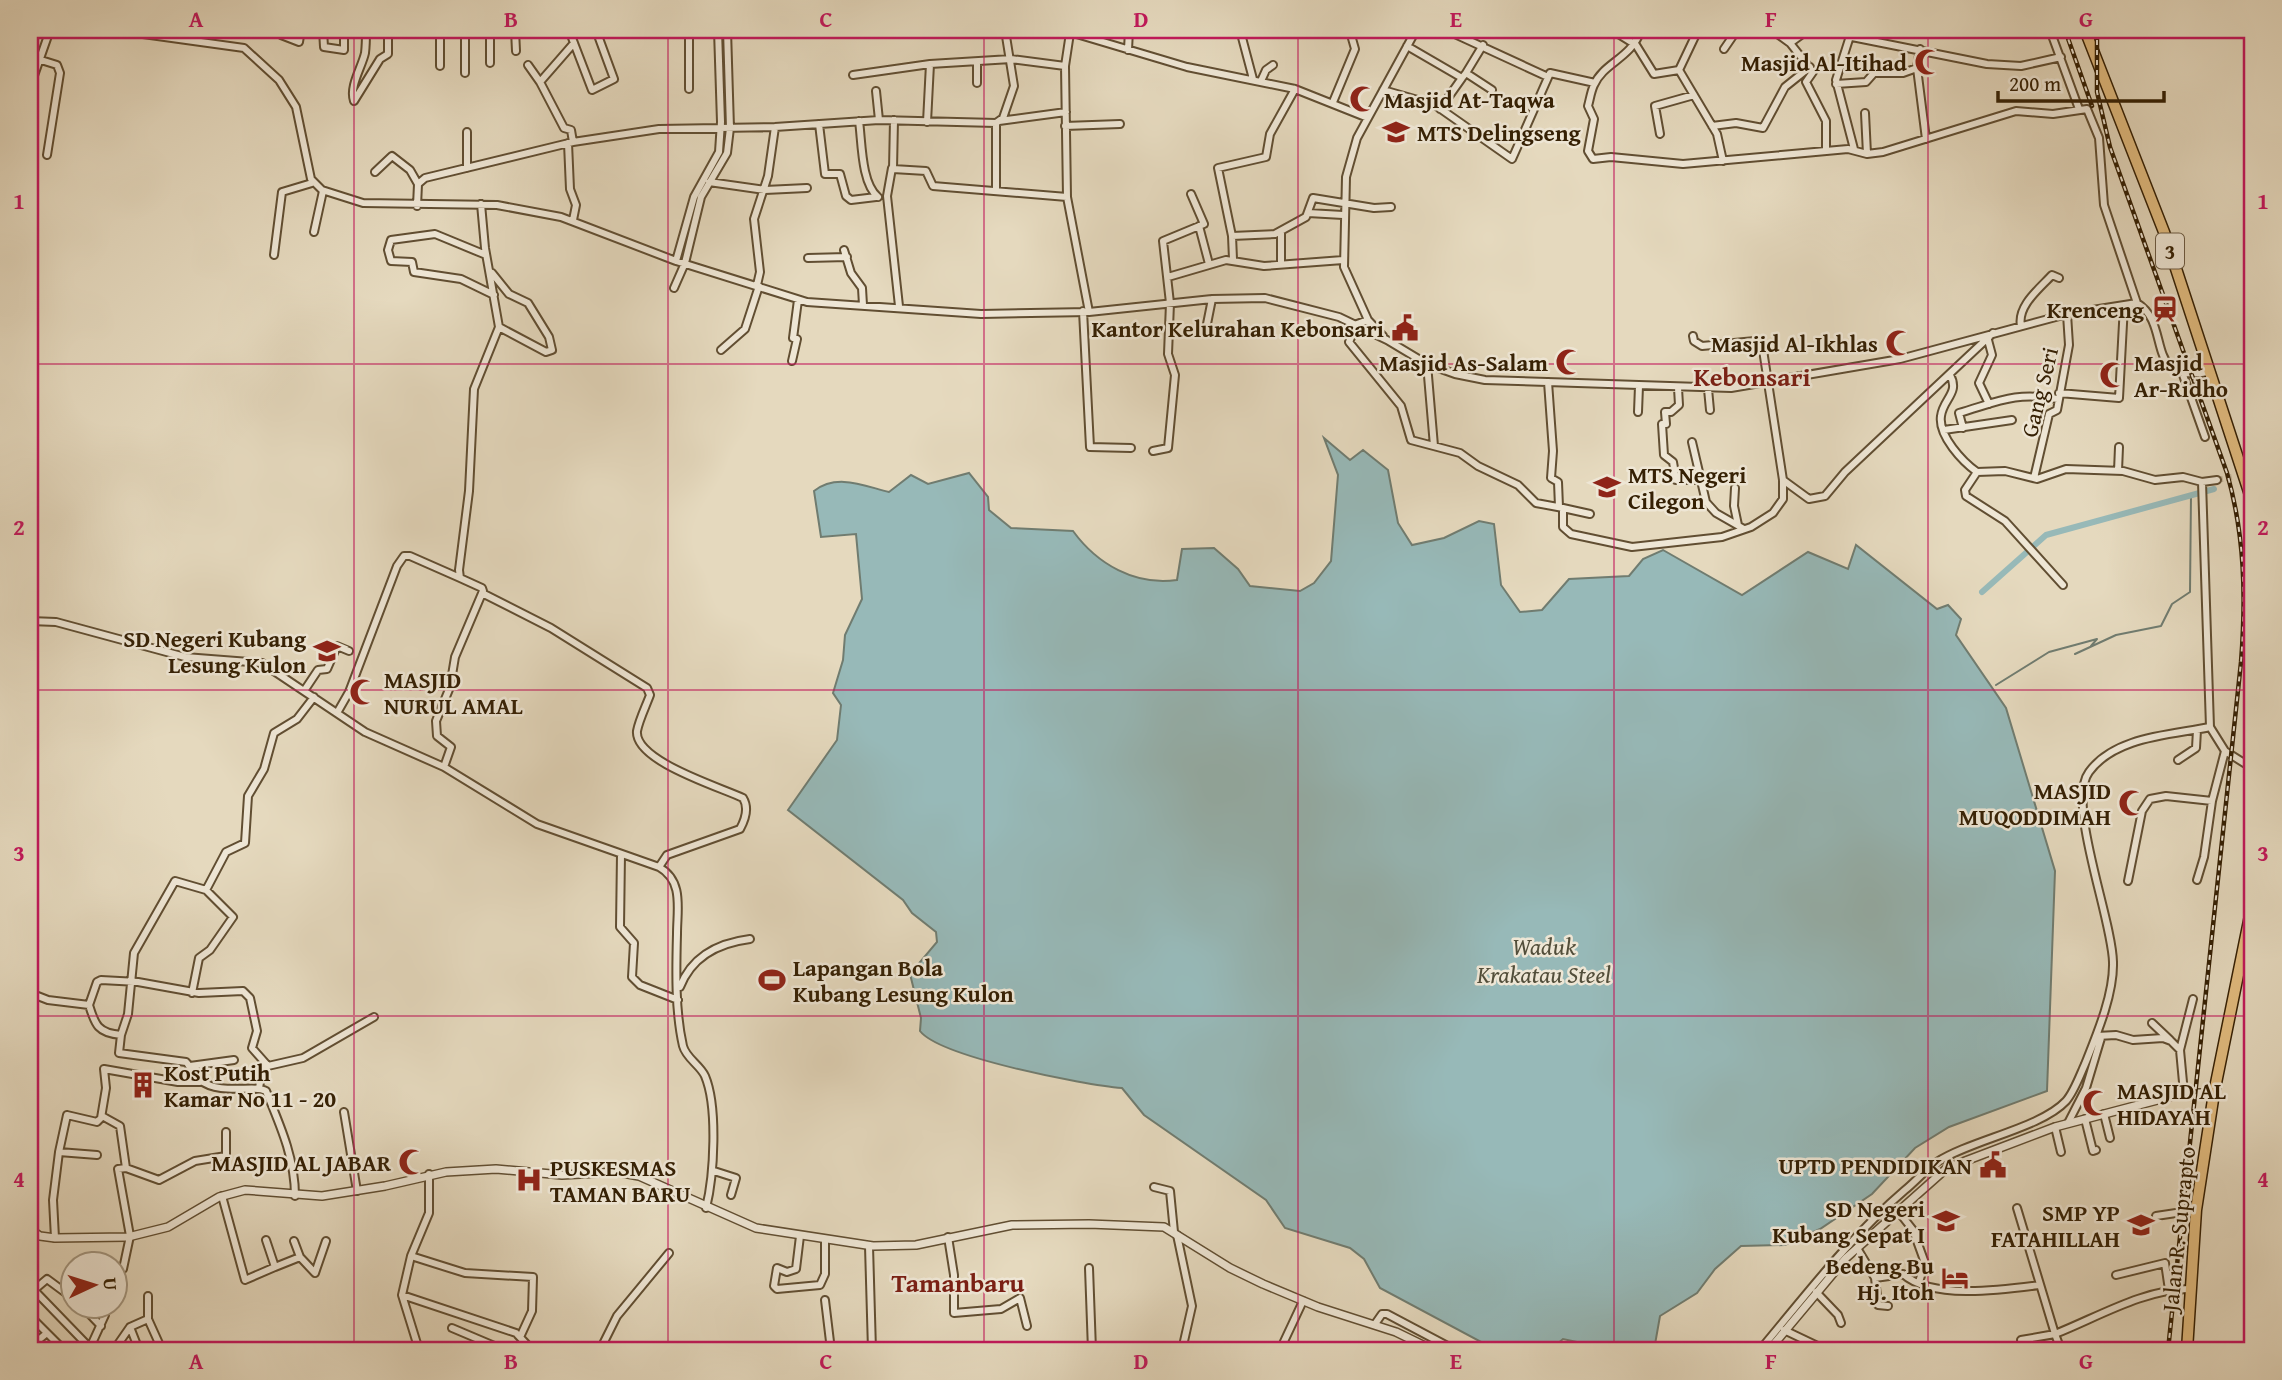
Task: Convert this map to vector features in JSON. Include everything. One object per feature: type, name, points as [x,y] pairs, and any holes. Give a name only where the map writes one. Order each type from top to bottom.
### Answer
[{"type":"highway","name":"3","points":[[2085,30],[2164,232],[2252,501]]},
{"type":"highway","name":"Jalan R. Suprapto","points":[[2187,1350],[2196,1210],[2214,1093],[2252,906]]},
{"type":"street","points":[[30,86],[50,30]]},
{"type":"street","points":[[114,30],[244,48],[279,80],[296,107],[312,183],[323,191],[363,203],[417,206],[481,204],[529,209],[573,220],[676,261],[758,285],[798,300],[981,314],[1086,312],[1212,299],[1265,298],[1326,312],[1357,324],[1427,364],[1476,379],[1708,389],[1767,383],[1900,359],[2067,314],[2137,303]]},
{"type":"street","points":[[279,30],[280,34],[299,42],[301,30]]},
{"type":"street","points":[[323,30],[324,47],[341,51],[344,50],[344,30]]},
{"type":"street","points":[[366,30],[365,55],[357,74],[352,95],[354,101],[382,58],[388,54],[388,30]]},
{"type":"street","points":[[440,30],[440,66]]},
{"type":"street","points":[[465,30],[465,73]]},
{"type":"street","points":[[489,30],[490,63]]},
{"type":"street","points":[[515,30],[516,51]]},
{"type":"street","points":[[569,30],[590,90],[613,81],[596,30]]},
{"type":"street","points":[[688,89],[689,30]]},
{"type":"street","points":[[676,261],[694,197],[718,155],[721,128],[718,30]]},
{"type":"street","points":[[674,288],[685,263],[698,205],[726,156],[730,128],[727,30]]},
{"type":"street","points":[[996,191],[998,122],[1013,92],[1011,59],[1005,30]]},
{"type":"street","points":[[1113,30],[1129,33],[1128,50]]},
{"type":"street","points":[[1240,30],[1257,80]]},
{"type":"street","points":[[1333,102],[1355,48],[1351,36],[1353,30]]},
{"type":"street","points":[[1387,340],[1368,320],[1343,260],[1344,202],[1349,159],[1416,30]]},
{"type":"street","points":[[1446,30],[1548,77]]},
{"type":"street","points":[[1612,30],[1636,45],[1654,74],[1679,69]]},
{"type":"street","points":[[1641,30],[1636,45],[1595,83],[1588,106],[1594,119],[1589,145],[1590,158],[1669,164],[1854,149],[1867,154],[2016,111],[2053,114],[2083,109]]},
{"type":"street","points":[[1679,69],[1698,30],[1709,34],[1712,30]]},
{"type":"street","points":[[1724,49],[1737,30]]},
{"type":"street","points":[[1772,30],[1790,43],[1813,73],[1807,82],[1826,121],[1826,151]]},
{"type":"street","points":[[1790,43],[1808,30]]},
{"type":"street","points":[[2050,30],[2083,109],[2099,138],[2104,205],[2137,303],[2148,315],[2170,366],[2183,375],[2205,437]]},
{"type":"street","points":[[1131,448],[1090,447],[1086,312],[1079,248],[1067,197],[1066,31],[1198,70],[1295,89],[1368,118]]},
{"type":"street","points":[[1854,149],[1836,84],[1836,71],[1849,33],[1975,63],[2021,66],[2061,57]]},
{"type":"street","points":[[540,82],[573,43]]},
{"type":"street","points":[[1440,109],[1483,45]]},
{"type":"street","points":[[1407,46],[1492,90]]},
{"type":"street","points":[[1920,49],[1917,68],[1926,139]]},
{"type":"street","points":[[365,55],[382,58]]},
{"type":"street","points":[[853,75],[930,64],[1011,59],[1065,66]]},
{"type":"street","points":[[41,60],[57,65],[60,73],[47,155]]},
{"type":"street","points":[[977,63],[978,83]]},
{"type":"street","points":[[927,122],[930,64]]},
{"type":"street","points":[[528,65],[564,128],[571,130],[570,189],[576,205],[573,220]]},
{"type":"street","points":[[1257,80],[1273,65]]},
{"type":"street","points":[[1713,127],[1736,123],[1763,128],[1785,87],[1810,67]]},
{"type":"street","points":[[1836,84],[1867,82],[1874,73],[1903,73],[1917,68]]},
{"type":"street","points":[[1679,69],[1713,127],[1723,161]]},
{"type":"street","points":[[1383,90],[1405,99],[1429,103],[1512,159],[1548,77],[1556,73],[1595,83]]},
{"type":"street","points":[[1233,259],[1233,236],[1218,168],[1266,157],[1270,134],[1295,89]]},
{"type":"street","points":[[876,91],[879,120]]},
{"type":"street","points":[[1660,134],[1655,106],[1694,95]]},
{"type":"street","points":[[418,184],[425,178],[570,143],[659,129],[775,127],[879,120],[998,122],[1066,113]]},
{"type":"street","points":[[1865,113],[1867,154]]},
{"type":"street","points":[[894,120],[892,168],[887,196],[900,306]]},
{"type":"street","points":[[859,121],[862,163],[876,197]]},
{"type":"street","points":[[819,124],[825,174],[840,174],[846,196],[851,200],[887,196]]},
{"type":"street","points":[[1065,126],[1120,124]]},
{"type":"street","points":[[721,351],[745,329],[758,285],[760,272],[754,219],[765,190],[775,127]]},
{"type":"street","points":[[467,132],[467,168]]},
{"type":"street","points":[[374,172],[391,156],[410,170],[418,184],[417,206]]},
{"type":"street","points":[[892,168],[926,170],[933,186],[1067,197]]},
{"type":"street","points":[[709,182],[765,190],[807,188]]},
{"type":"street","points":[[274,255],[282,192],[312,183]]},
{"type":"street","points":[[314,232],[323,191]]},
{"type":"street","points":[[1153,451],[1165,451],[1169,446],[1175,375],[1168,354],[1170,303],[1163,240],[1204,223],[1191,194]]},
{"type":"street","points":[[1308,213],[1313,198],[1374,208],[1391,207]]},
{"type":"street","points":[[460,578],[469,491],[474,389],[499,327],[486,254],[481,204]]},
{"type":"street","points":[[1233,236],[1270,235],[1308,213],[1343,215]]},
{"type":"street","points":[[1199,226],[1209,264]]},
{"type":"street","points":[[1281,231],[1281,264]]},
{"type":"street","points":[[486,254],[435,234],[391,240],[388,250],[393,262],[412,262],[414,272],[461,279],[494,295]]},
{"type":"street","points":[[844,250],[851,272],[862,288],[863,305]]},
{"type":"street","points":[[808,258],[847,257]]},
{"type":"street","points":[[1168,277],[1233,259],[1258,266],[1343,260]]},
{"type":"street","points":[[490,272],[509,294],[528,303],[549,337],[552,350],[546,352],[499,327]]},
{"type":"street","points":[[2021,326],[2019,315],[2024,307],[2052,275],[2059,278]]},
{"type":"street","points":[[1205,334],[1212,299]]},
{"type":"street","points":[[792,361],[797,339],[793,338],[798,300]]},
{"type":"street","points":[[1963,428],[1959,413],[2015,395],[2119,398],[2124,305]]},
{"type":"street","name":"Gang Seri","points":[[2034,478],[2049,414],[2056,412],[2069,345],[2067,314]]},
{"type":"street","points":[[1368,320],[1357,324],[1349,342],[1401,406],[1409,438],[1460,453],[1478,466],[1518,485],[1536,503],[1590,514]]},
{"type":"street","points":[[1783,480],[1809,499],[1825,496],[1845,472],[1993,333]]},
{"type":"street","points":[[1548,383],[1553,451],[1551,478],[1558,482],[1563,527],[1571,534],[1632,547],[1722,537],[1741,527],[1765,520],[1779,506],[1784,494],[1783,480],[1763,350],[1755,341],[1702,345],[1694,341],[1693,336]]},
{"type":"street","points":[[1988,340],[1992,355],[1979,383],[1989,404]]},
{"type":"street","points":[[1427,364],[1434,446]]},
{"type":"street","points":[[2183,375],[2208,372]]},
{"type":"street","points":[[1950,375],[1954,386],[1941,415],[1944,430],[1957,453],[1977,471],[2006,471],[2034,478],[2045,478],[2066,469],[2118,471],[2155,480],[2183,477],[2202,489]]},
{"type":"street","points":[[1638,412],[1639,386]]},
{"type":"street","points":[[1678,388],[1679,405],[1671,412],[1665,412],[1666,424],[1662,424],[1664,455],[1673,462],[1676,480],[1701,480]]},
{"type":"street","points":[[1708,389],[1710,410]]},
{"type":"street","points":[[1944,430],[2012,420]]},
{"type":"street","points":[[1692,442],[1710,509],[1741,527]]},
{"type":"street","points":[[2118,471],[2119,447]]},
{"type":"street","points":[[1977,471],[1965,490],[1966,496],[1994,512],[2063,585]]},
{"type":"street","points":[[2232,477],[2245,478]]},
{"type":"street","points":[[2202,489],[2217,480]]},
{"type":"street","points":[[1735,488],[1734,506],[1741,527]]},
{"type":"street","points":[[2202,489],[2210,727],[2225,751],[2252,768]]},
{"type":"street","points":[[337,713],[349,692],[397,566],[404,556],[410,556],[482,588],[455,657],[450,687],[435,726],[437,736],[451,745],[444,767]]},
{"type":"street","points":[[482,593],[551,628],[646,688],[650,695],[638,730],[639,740],[660,763],[744,800],[745,820],[740,829],[667,855],[659,867]]},
{"type":"street","points":[[30,621],[56,622],[185,657],[262,663],[382,741],[444,767],[537,824],[659,867],[671,876],[677,893],[678,1000],[684,1049],[706,1080],[714,1171],[706,1208]]},
{"type":"street","points":[[304,691],[318,670],[327,669],[337,646],[349,651]]},
{"type":"street","points":[[206,890],[226,852],[245,843],[248,796],[264,769],[274,733],[297,719],[314,697]]},
{"type":"street","points":[[2067,1124],[2086,1088],[2113,977],[2112,936],[2081,810],[2082,786],[2089,771],[2116,751],[2152,737],[2210,727]]},
{"type":"street","points":[[2178,760],[2196,748],[2197,730]]},
{"type":"street","points":[[2197,880],[2225,751]]},
{"type":"street","points":[[2128,881],[2142,811],[2150,799],[2166,796],[2212,801]]},
{"type":"street","points":[[621,854],[620,927],[634,943],[632,977],[646,989],[678,1000]]},
{"type":"street","points":[[191,993],[199,958],[210,950],[233,917],[206,890],[183,881],[173,884],[134,953],[133,981],[119,1053],[186,1062],[201,1082]]},
{"type":"street","points":[[678,1000],[680,985],[697,959],[719,947],[750,939]]},
{"type":"street","points":[[121,1035],[100,1031],[94,1025],[89,1005],[98,981],[133,981],[191,993],[246,992],[254,1008],[257,1031],[252,1048],[268,1066]]},
{"type":"street","points":[[30,993],[48,1000],[89,1005]]},
{"type":"street","points":[[2184,1093],[2180,1050],[2193,999]]},
{"type":"street","points":[[259,1088],[262,1071],[268,1066],[303,1058],[374,1017]]},
{"type":"street","points":[[2152,1023],[2180,1050]]},
{"type":"street","points":[[2098,1036],[2116,1035],[2133,1040],[2159,1038],[2171,1041]]},
{"type":"street","points":[[1760,1350],[1838,1256],[1884,1208],[1937,1162],[2046,1115],[2066,1101],[2098,1036]]},
{"type":"street","points":[[190,1066],[234,1060]]},
{"type":"street","points":[[55,1238],[52,1200],[65,1117],[70,1114],[97,1122],[102,1115],[106,1088],[104,1069],[201,1082],[237,1091],[259,1088],[266,1091],[282,1129],[294,1171],[295,1196]]},
{"type":"street","points":[[141,1085],[144,1075]]},
{"type":"street","points":[[1769,1350],[1816,1292],[1857,1248],[1947,1168],[2055,1127],[2184,1093],[2214,1093]]},
{"type":"street","points":[[344,1112],[357,1191]]},
{"type":"street","points":[[2104,1114],[2110,1138]]},
{"type":"street","points":[[102,1115],[120,1126],[126,1168]]},
{"type":"street","points":[[2085,1119],[2092,1150],[2096,1150]]},
{"type":"street","points":[[2055,1127],[2061,1152]]},
{"type":"street","points":[[127,1250],[130,1236],[117,1173],[120,1167],[159,1180],[195,1161],[225,1157],[226,1132]]},
{"type":"street","points":[[59,1152],[97,1155]]},
{"type":"street","points":[[32,1234],[55,1238],[130,1236],[180,1221],[222,1196],[263,1190],[295,1196],[322,1196],[357,1191],[429,1174],[496,1169],[549,1175],[627,1172],[756,1228],[869,1246],[902,1247],[994,1228],[1036,1224],[1159,1227],[1230,1268],[1303,1301],[1375,1324],[1433,1350]]},
{"type":"street","points":[[714,1171],[736,1178],[731,1195]]},
{"type":"street","points":[[419,1350],[401,1295],[411,1256],[430,1205],[429,1174]]},
{"type":"street","points":[[1154,1187],[1170,1191],[1180,1262],[1192,1302],[1182,1350]]},
{"type":"street","points":[[222,1196],[244,1279],[300,1257]]},
{"type":"street","points":[[2017,1208],[2061,1350]]},
{"type":"street","points":[[2156,1216],[2196,1210]]},
{"type":"street","points":[[1898,1211],[1913,1230],[1925,1263],[1919,1282]]},
{"type":"street","points":[[800,1236],[796,1269],[787,1272],[777,1268],[776,1289],[820,1285],[825,1274],[825,1240]]},
{"type":"street","points":[[948,1237],[954,1275],[954,1313],[1001,1309],[1020,1298],[1027,1326]]},
{"type":"street","points":[[266,1240],[275,1267]]},
{"type":"street","points":[[294,1241],[300,1257],[315,1273],[326,1241]]},
{"type":"street","points":[[869,1246],[872,1350]]},
{"type":"street","points":[[1857,1248],[1875,1278],[1878,1305],[1888,1306]]},
{"type":"street","points":[[600,1350],[617,1316],[669,1253]]},
{"type":"street","points":[[411,1256],[465,1273],[533,1277],[532,1311],[521,1335]]},
{"type":"street","points":[[2116,1275],[2165,1263],[2169,1290]]},
{"type":"street","points":[[1089,1268],[1092,1350]]},
{"type":"street","points":[[1875,1278],[1900,1274],[1912,1282],[1929,1287],[1975,1292],[2040,1285]]},
{"type":"street","points":[[60,1288],[47,1279],[32,1291],[91,1350],[103,1320]]},
{"type":"street","points":[[2021,1340],[2055,1335],[2138,1298],[2169,1290],[2190,1289]]},
{"type":"street","points":[[1816,1292],[1838,1315],[1841,1323]]},
{"type":"street","points":[[401,1295],[521,1335],[532,1350]]},
{"type":"street","points":[[148,1296],[148,1319],[162,1350]]},
{"type":"street","points":[[825,1300],[831,1350]]},
{"type":"street","points":[[1280,1350],[1303,1301]]},
{"type":"street","points":[[1375,1324],[1382,1314],[1387,1314],[1455,1350]]},
{"type":"street","points":[[30,1316],[63,1350]]},
{"type":"street","points":[[116,1349],[130,1327],[148,1319]]},
{"type":"street","points":[[95,1320],[101,1326]]},
{"type":"street","points":[[130,1327],[139,1350]]},
{"type":"street","points":[[452,1328],[504,1350]]},
{"type":"street","points":[[1784,1330],[1826,1350]]},
{"type":"street","points":[[30,1347],[47,1333]]},
{"type":"water","name":"Waduk Krakatau Steel","points":[[1324,438],[1350,460],[1363,450],[1388,470],[1398,523],[1412,545],[1444,538],[1479,521],[1494,524],[1501,585],[1520,612],[1542,610],[1569,579],[1629,576],[1643,559],[1663,550],[1742,595],[1808,552],[1848,569],[1856,545],[1937,609],[1948,605],[1961,619],[1956,635],[2006,708],[2055,871],[2047,1091],[1949,1127],[1915,1148],[1872,1194],[1820,1229],[1785,1245],[1741,1246],[1715,1269],[1697,1293],[1660,1316],[1654,1350],[1600,1350],[1596,1346],[1563,1339],[1550,1350],[1496,1350],[1380,1288],[1364,1259],[1350,1248],[1285,1228],[1266,1200],[1144,1115],[1122,1088],[1047,1076],[983,1060],[933,1041],[920,1031],[921,1018],[910,974],[937,942],[936,932],[912,913],[903,900],[788,810],[837,740],[841,705],[833,693],[843,660],[845,635],[862,599],[856,534],[821,537],[814,491],[832,483],[851,482],[889,492],[911,475],[928,484],[969,473],[988,497],[989,510],[1011,528],[1073,531],[1105,563],[1132,576],[1146,580],[1177,580],[1182,549],[1214,548],[1238,569],[1250,586],[1300,591],[1314,583],[1331,561],[1338,475]]},
{"type":"waterway","points":[[1982,592],[2046,535],[2214,489]]},
{"type":"waterway","points":[[2075,654],[2116,635],[2161,626],[2172,604],[2190,592],[2191,495]]},
{"type":"waterway","points":[[1996,685],[2049,652],[2097,639],[2091,646]]},
{"type":"tunnel","points":[[2217,480],[2232,477]]},
{"type":"railway","points":[[2065,30],[2092,106]]},
{"type":"railway","points":[[2097,30],[2097,92],[2110,147],[2227,473],[2243,567],[2241,662],[2168,1350]]},
{"type":"place","name":"Masjid Al-Itihad","points":[[1928,62]]},
{"type":"place","name":"Masjid At-Taqwa","points":[[1363,99]]},
{"type":"place","name":"MTS Delingseng","points":[[1396,132]]},
{"type":"place","name":"Krenceng","points":[[2165,309]]},
{"type":"place","name":"Kantor Kelurahan Kebonsari","points":[[1405,328]]},
{"type":"place","name":"Masjid Al-Ikhlas","points":[[1899,343]]},
{"type":"place","name":"Masjid As-Salam","points":[[1569,362]]},
{"type":"place","name":"Masjid Ar-Ridho","points":[[2113,375]]},
{"type":"place","name":"MTS Negeri Cilegon","points":[[1607,487]]},
{"type":"place","name":"SD Negeri Kubang Lesung Kulon","points":[[327,651]]},
{"type":"place","name":"MASJID NURUL AMAL","points":[[363,692]]},
{"type":"place","name":"MASJID MUQODDIMAH","points":[[2132,803]]},
{"type":"place","name":"Lapangan Bola Kubang Lesung Kulon","points":[[772,980]]},
{"type":"place","name":"Kost Putih Kamar No 11 - 20","points":[[143,1085]]},
{"type":"place","name":"MASJID AL HIDAYAH","points":[[2096,1103]]},
{"type":"place","name":"MASJID AL JABAR","points":[[412,1162]]},
{"type":"place","name":"UPTD PENDIDIKAN","points":[[1993,1165]]},
{"type":"place","name":"PUSKESMAS TAMAN BARU","points":[[529,1180]]},
{"type":"place","name":"SD Negeri Kubang Sepat I","points":[[1946,1221]]},
{"type":"place","name":"SMP YP FATAHILLAH","points":[[2141,1225]]},
{"type":"place","name":"Bedeng Bu Hj. Itoh","points":[[1955,1278]]},
{"type":"district","name":"Kebonsari","points":[[1752,376]]},
{"type":"district","name":"Tamanbaru","points":[[958,1282]]}]
